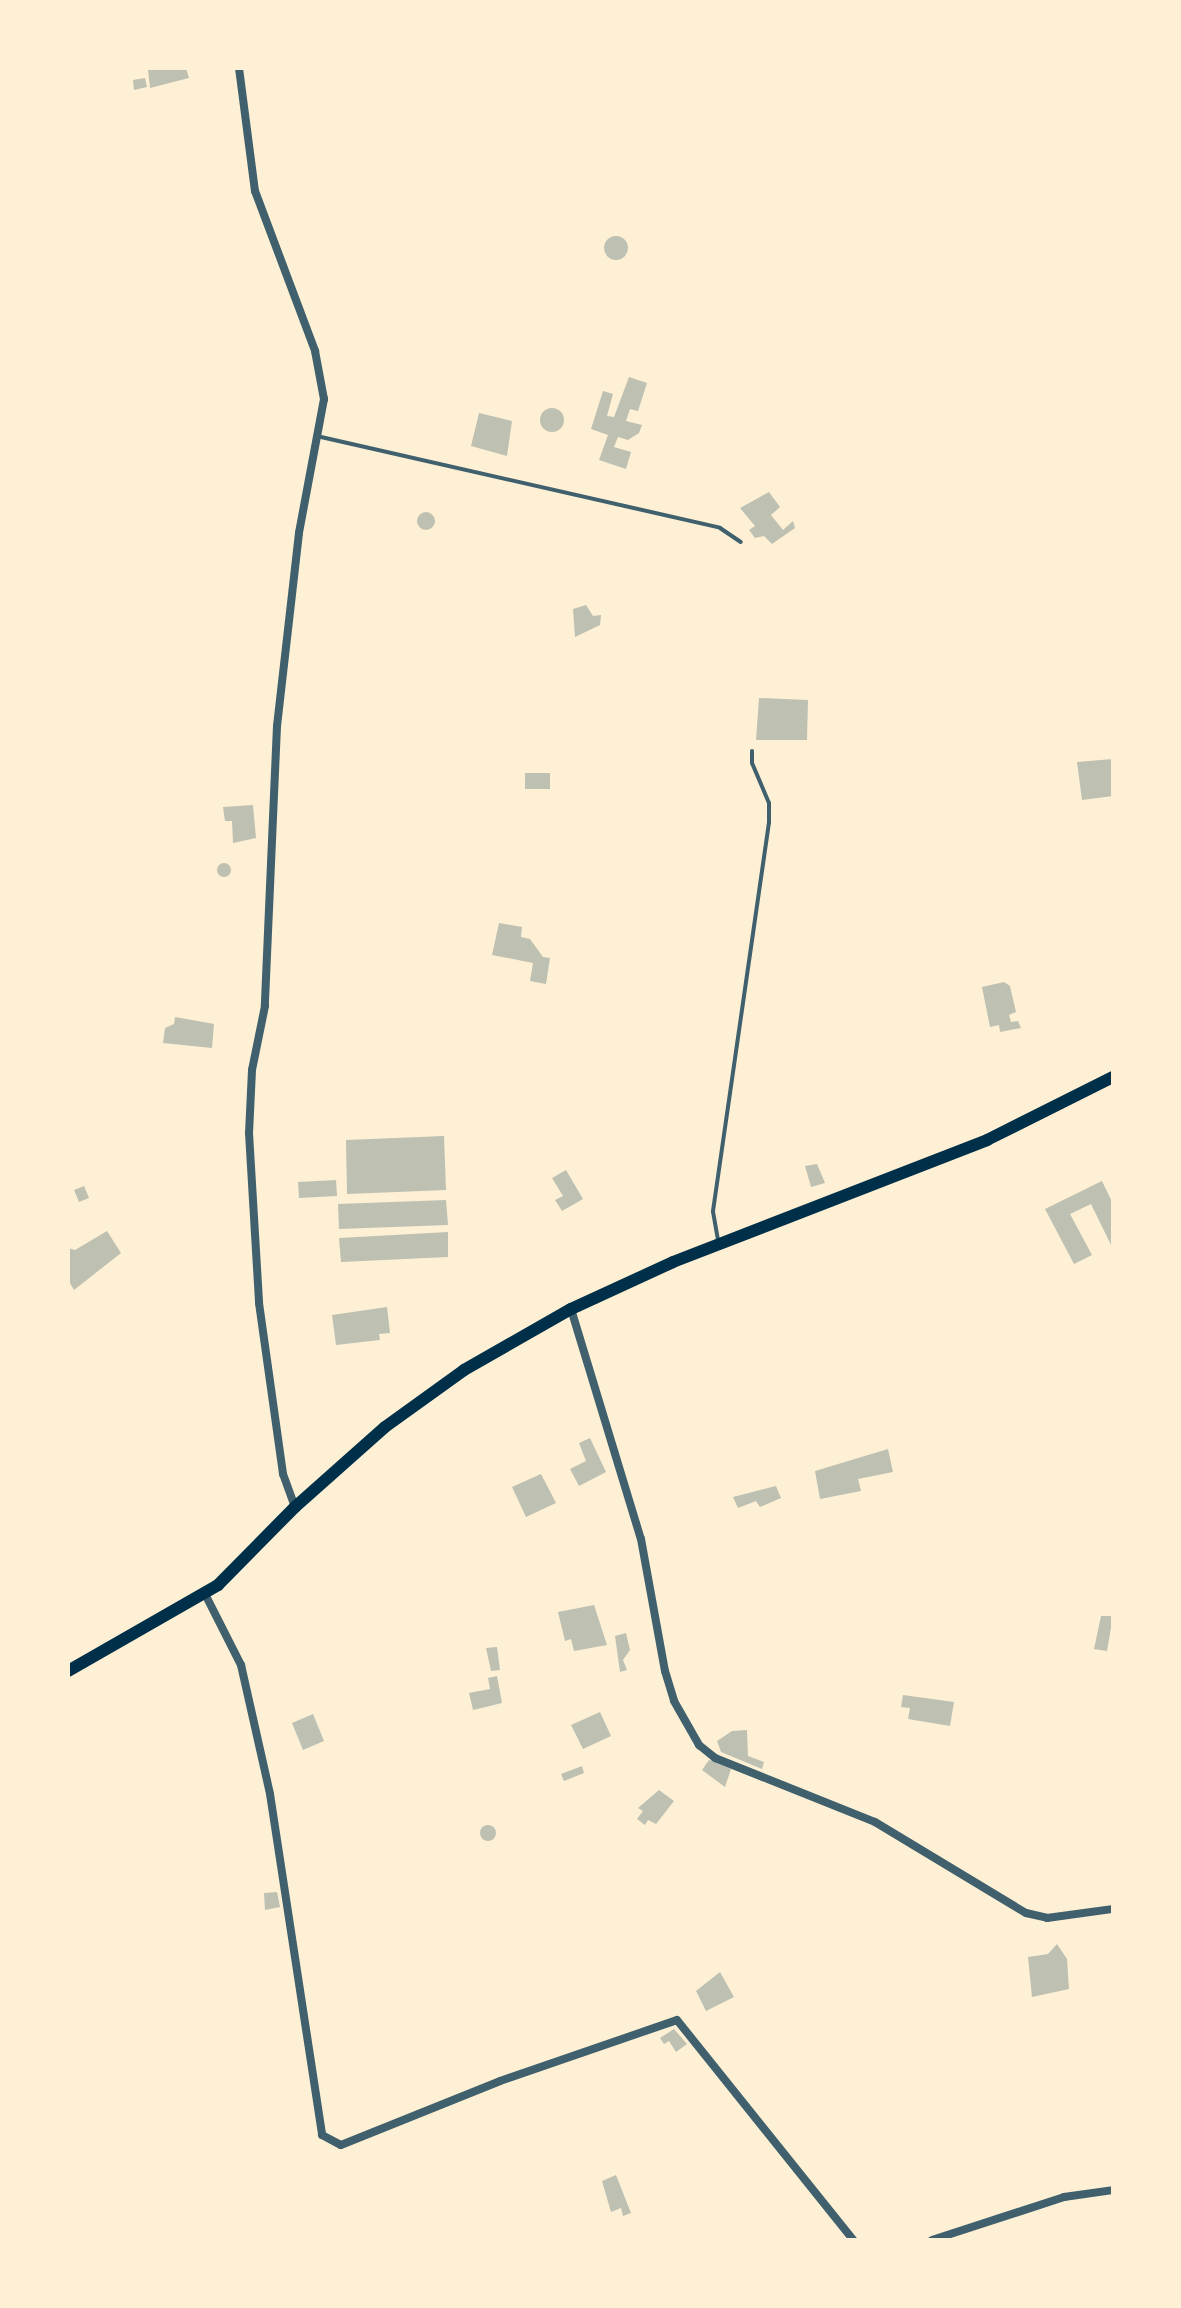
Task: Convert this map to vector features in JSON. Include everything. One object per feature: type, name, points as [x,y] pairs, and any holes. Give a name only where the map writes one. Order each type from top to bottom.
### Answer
[{"type":"main road","points":[[68,1671],[205,1594],[295,1507],[385,1427],[464,1370],[571,1309],[719,1244],[987,1140],[1113,1077]]},
{"type":"street","points":[[239,68],[255,191],[315,351],[324,399],[321,437],[299,533],[277,726],[265,1006],[252,1070],[249,1133],[259,1303],[283,1474],[295,1507]]},
{"type":"street","points":[[571,1309],[641,1539],[665,1671],[674,1701],[699,1745],[715,1758],[875,1822],[1026,1913],[1047,1918],[1113,1909]]},
{"type":"street","points":[[205,1594],[241,1665],[257,1734],[283,1865],[322,2135],[341,2145],[500,2081],[677,2020],[853,2240]]},
{"type":"street","points":[[932,2240],[1064,2197],[1113,2190]]},
{"type":"lane","points":[[321,437],[720,528],[741,542]]},
{"type":"lane","points":[[719,1244],[713,1211],[769,822],[769,803],[752,763],[752,751]]},
{"type":"building","points":[[186,68],[189,78],[150,88],[148,70]]},
{"type":"building","points":[[145,78],[147,87],[134,90],[133,80]]},
{"type":"building","points":[[616,236],[627,243],[628,248],[621,259],[616,260],[605,253],[604,248],[611,237]]},
{"type":"building","points":[[629,377],[647,383],[638,411],[630,409],[626,421],[642,425],[639,433],[628,440],[618,437],[614,447],[631,452],[626,469],[599,460],[608,435],[591,429],[603,391],[613,394],[607,416],[614,417]]},
{"type":"building","points":[[552,408],[563,415],[564,420],[557,431],[552,432],[541,425],[540,420],[547,409]]},
{"type":"building","points":[[479,413],[512,421],[507,456],[471,446]]},
{"type":"building","points":[[769,492],[780,507],[771,515],[783,530],[793,521],[795,528],[772,544],[764,536],[755,538],[749,530],[755,526],[740,508]]},
{"type":"building","points":[[426,512],[435,521],[426,530],[417,521]]},
{"type":"building","points":[[586,605],[593,616],[601,615],[600,625],[575,637],[573,609]]},
{"type":"building","points":[[759,698],[808,700],[807,740],[756,740]]},
{"type":"building","points":[[1113,759],[1113,796],[1082,800],[1077,762]]},
{"type":"building","points":[[525,773],[550,773],[550,789],[525,789]]},
{"type":"building","points":[[253,805],[256,838],[233,843],[232,821],[225,821],[223,807]]},
{"type":"building","points":[[224,863],[231,870],[224,877],[217,870]]},
{"type":"building","points":[[499,923],[522,927],[521,937],[530,939],[543,957],[550,958],[546,984],[530,981],[533,963],[492,955]]},
{"type":"building","points":[[1004,982],[1010,986],[1016,1012],[1009,1015],[1011,1022],[1018,1021],[1021,1028],[1000,1032],[999,1025],[990,1027],[982,987]]},
{"type":"building","points":[[175,1017],[214,1024],[212,1048],[163,1043],[165,1028],[174,1024]]},
{"type":"building","points":[[444,1136],[446,1190],[347,1194],[346,1140]]},
{"type":"building","points":[[817,1164],[825,1183],[811,1187],[805,1166]]},
{"type":"building","points":[[566,1170],[583,1199],[562,1211],[555,1200],[563,1196],[552,1178]]},
{"type":"building","points":[[336,1180],[337,1196],[299,1198],[298,1182]]},
{"type":"building","points":[[1102,1181],[1113,1204],[1113,1249],[1091,1204],[1070,1214],[1092,1255],[1074,1264],[1045,1209]]},
{"type":"building","points":[[84,1186],[89,1198],[79,1202],[74,1190]]},
{"type":"building","points":[[446,1200],[448,1225],[339,1229],[338,1204]]},
{"type":"building","points":[[107,1231],[121,1253],[74,1290],[68,1280],[68,1248],[75,1250]]},
{"type":"building","points":[[448,1232],[448,1257],[341,1262],[339,1238]]},
{"type":"building","points":[[387,1307],[390,1333],[379,1334],[380,1340],[336,1345],[332,1315]]},
{"type":"building","points":[[590,1438],[606,1472],[579,1486],[570,1469],[586,1461],[579,1443]]},
{"type":"building","points":[[888,1449],[893,1472],[858,1479],[861,1491],[820,1499],[815,1471]]},
{"type":"building","points":[[541,1474],[556,1503],[526,1517],[512,1487]]},
{"type":"building","points":[[776,1486],[781,1498],[760,1507],[756,1501],[738,1508],[733,1497]]},
{"type":"building","points":[[594,1605],[607,1645],[574,1651],[571,1639],[565,1641],[558,1612]]},
{"type":"building","points":[[1101,1616],[1113,1616],[1107,1651],[1094,1649]]},
{"type":"building","points":[[626,1633],[630,1650],[623,1660],[627,1670],[620,1672],[615,1636]]},
{"type":"building","points":[[497,1647],[500,1670],[491,1671],[486,1648]]},
{"type":"building","points":[[497,1676],[502,1703],[473,1710],[469,1693],[490,1689],[488,1678]]},
{"type":"building","points":[[903,1695],[954,1702],[950,1726],[908,1719],[910,1708],[901,1707]]},
{"type":"building","points":[[600,1712],[611,1736],[583,1749],[571,1725]]},
{"type":"building","points":[[313,1714],[324,1741],[303,1750],[292,1723]]},
{"type":"building","points":[[747,1730],[748,1756],[764,1762],[762,1769],[721,1752],[717,1741],[732,1731]]},
{"type":"building","points":[[709,1760],[731,1769],[725,1787],[702,1770]]},
{"type":"building","points":[[582,1766],[584,1773],[564,1781],[561,1774]]},
{"type":"building","points":[[659,1790],[674,1801],[656,1824],[648,1820],[645,1825],[637,1819],[643,1811],[638,1808]]},
{"type":"building","points":[[488,1825],[494,1827],[494,1839],[488,1841],[482,1839],[480,1833],[482,1827]]},
{"type":"building","points":[[277,1892],[280,1907],[265,1910],[264,1893]]},
{"type":"building","points":[[1057,1944],[1067,1959],[1069,1989],[1032,1997],[1028,1957],[1048,1954]]},
{"type":"building","points":[[720,1972],[734,1997],[706,2011],[696,1991]]},
{"type":"building","points":[[674,2029],[687,2044],[676,2052],[669,2041],[664,2044],[660,2038]]},
{"type":"building","points":[[616,2175],[631,2213],[623,2216],[621,2208],[611,2212],[602,2181]]}]
